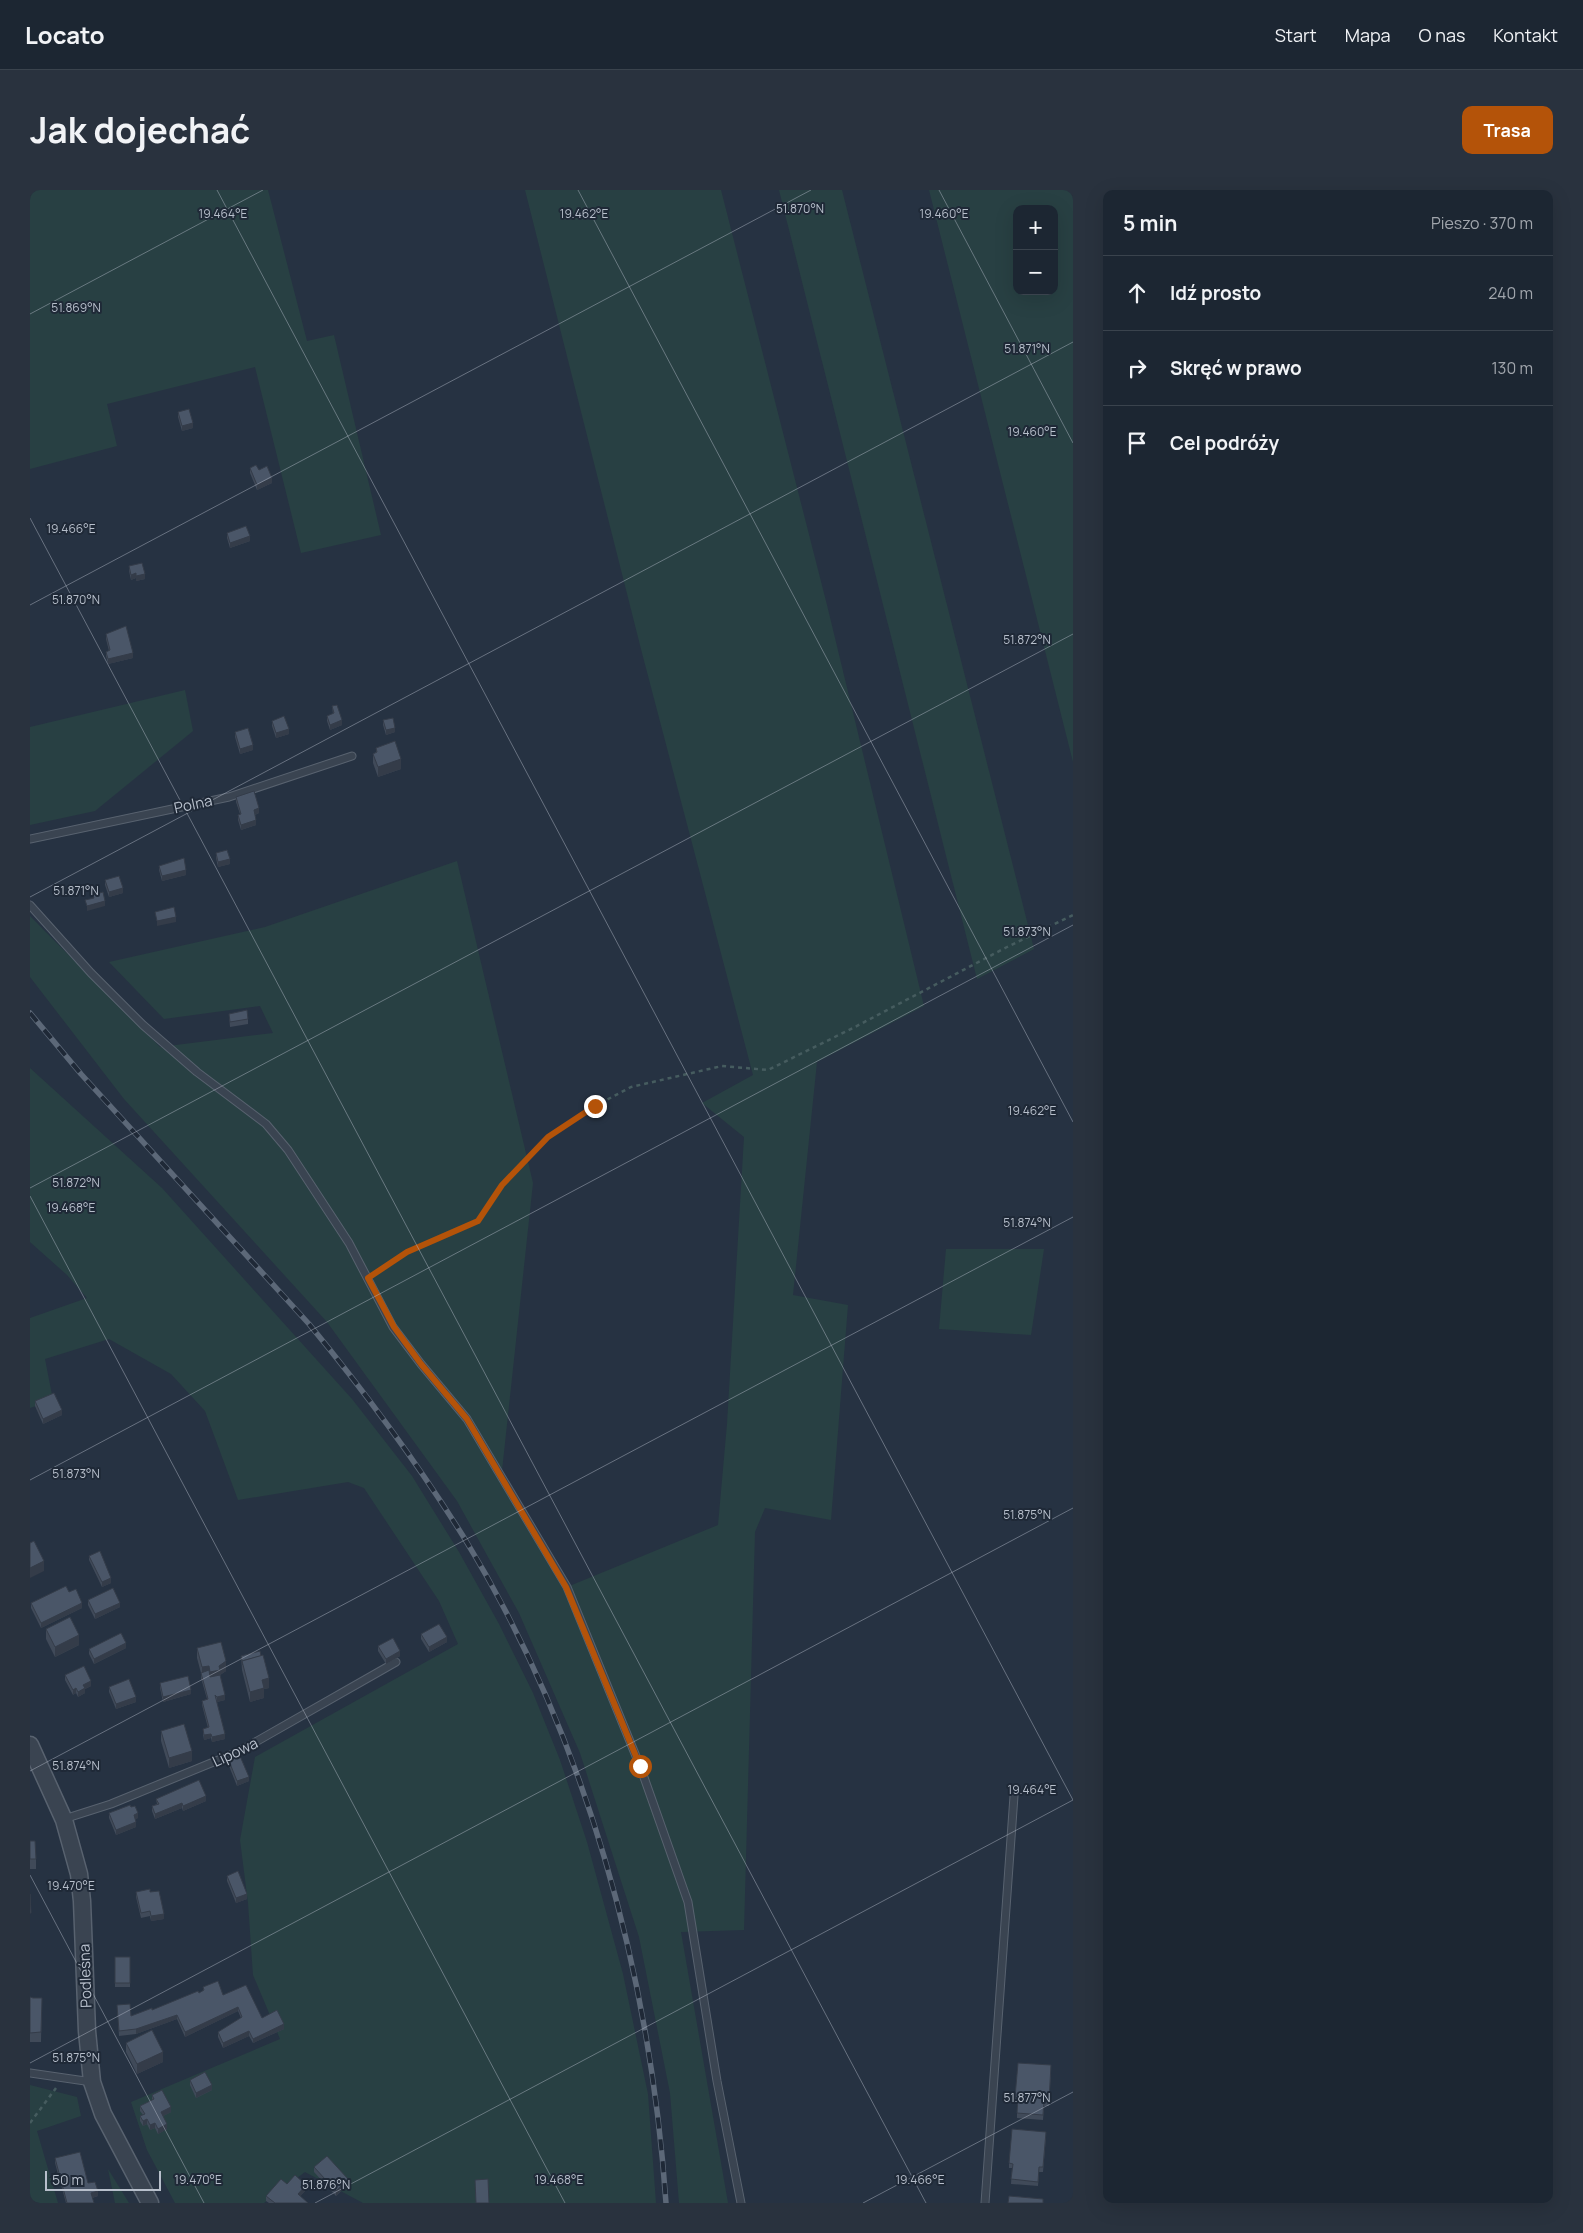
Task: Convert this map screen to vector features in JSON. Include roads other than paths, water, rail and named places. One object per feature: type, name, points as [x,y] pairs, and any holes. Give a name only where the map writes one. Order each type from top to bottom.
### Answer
[{"type":"street","name":"Podleśna","points":[[30,1745],[64,1820],[79,1874],[82,1901],[87,2031],[92,2082],[107,2123],[150,2203]]},
{"type":"lane","name":"Polna","points":[[30,839],[229,797],[352,756]]},
{"type":"lane","points":[[30,905],[91,973],[143,1025],[197,1072],[266,1124],[288,1150],[349,1243],[394,1327],[421,1364],[467,1419],[566,1587],[640,1766],[688,1902],[717,2081],[741,2203]]},
{"type":"lane","name":"Lipowa","points":[[64,1820],[111,1804],[238,1752],[396,1662]]},
{"type":"lane","points":[[985,2203],[1014,1796]]},
{"type":"lane","points":[[30,2073],[92,2082]]},
{"type":"railway","points":[[30,1013],[81,1074],[309,1324],[330,1350],[370,1401],[427,1481],[463,1536],[506,1612],[544,1691],[577,1773],[604,1857],[627,1943],[645,2029],[658,2116],[666,2203]]}]
